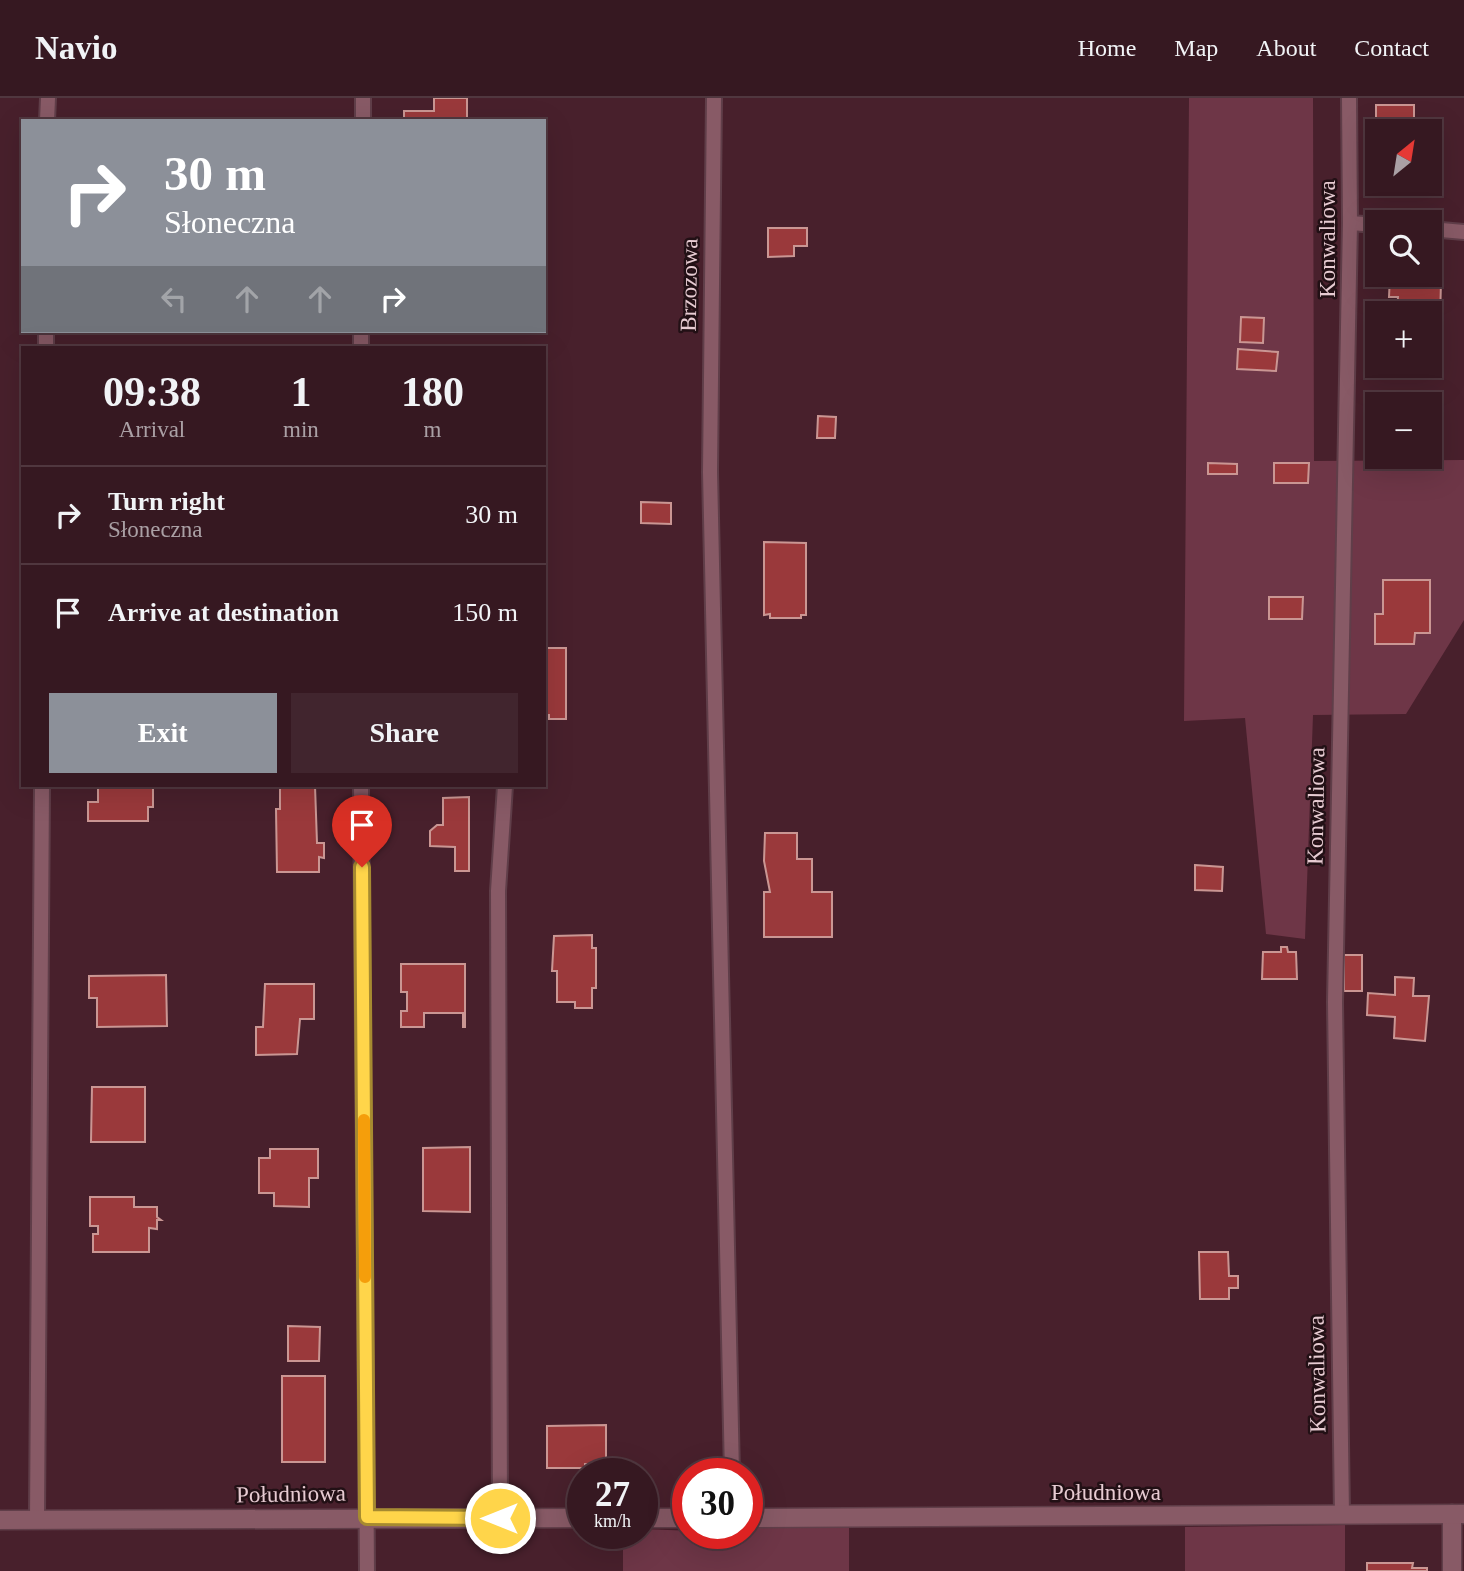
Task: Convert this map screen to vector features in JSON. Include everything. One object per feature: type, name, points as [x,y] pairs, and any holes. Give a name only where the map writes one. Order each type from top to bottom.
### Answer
[{"type":"street","name":"Południowa","points":[[763,1518],[1458,1514]]},
{"type":"street","points":[[1452,1571],[1458,1514]]},
{"type":"street","name":"Południowa","points":[[0,1520],[567,1518]]},
{"type":"lane","points":[[47,119],[48,98]]},
{"type":"lane","points":[[363,98],[363,119]]},
{"type":"lane","name":"Brzozowa","points":[[714,98],[710,472],[732,1458]]},
{"type":"lane","name":"Konwaliowa","points":[[1342,1515],[1335,1002],[1350,223],[1349,98]]},
{"type":"lane","points":[[1350,223],[1365,224]]},
{"type":"lane","points":[[1442,230],[1464,232]]},
{"type":"lane","points":[[37,1520],[42,787]]},
{"type":"lane","points":[[361,787],[367,1571]]},
{"type":"lane","points":[[500,1518],[498,891],[505,787]]},
{"type":"shaded area","points":[[1189,98],[1313,98],[1314,461],[1365,461],[1365,469],[1442,469],[1442,460],[1464,460],[1464,620],[1406,714],[1313,715],[1305,939],[1266,934],[1245,718],[1184,721]]},
{"type":"shaded area","points":[[1345,1525],[1345,1571],[1185,1571],[1185,1527]]},
{"type":"shaded area","points":[[849,1527],[849,1571],[623,1571],[623,1549],[658,1549],[658,1530],[672,1530],[672,1549],[763,1549],[763,1528]]},
{"type":"building","points":[[434,98],[467,98],[467,119],[404,119],[404,111],[434,111]]},
{"type":"building","points":[[1376,105],[1414,105],[1414,119],[1376,119]]},
{"type":"building","points":[[768,228],[807,228],[807,246],[794,246],[794,256],[768,257]]},
{"type":"building","points":[[1389,287],[1441,287],[1440,301],[1398,301],[1398,297],[1389,297]]},
{"type":"building","points":[[1241,317],[1264,318],[1263,343],[1240,342]]},
{"type":"building","points":[[1238,349],[1278,352],[1276,371],[1237,369]]},
{"type":"building","points":[[818,416],[836,417],[835,438],[817,438]]},
{"type":"building","points":[[1208,463],[1237,464],[1237,474],[1208,474]]},
{"type":"building","points":[[1274,463],[1309,463],[1308,483],[1274,483]]},
{"type":"building","points":[[641,502],[671,503],[671,524],[641,523]]},
{"type":"building","points":[[764,542],[806,543],[806,615],[801,615],[801,618],[770,618],[770,614],[764,615]]},
{"type":"building","points":[[1383,580],[1430,580],[1430,633],[1415,633],[1414,644],[1375,644],[1375,614],[1383,614]]},
{"type":"building","points":[[1269,597],[1303,597],[1302,619],[1269,619]]},
{"type":"building","points":[[546,648],[566,648],[566,719],[549,719],[549,715],[546,715]]},
{"type":"building","points":[[98,787],[153,787],[153,807],[148,807],[148,821],[88,821],[88,802],[98,802]]},
{"type":"building","points":[[280,787],[315,787],[317,843],[324,843],[324,858],[319,857],[319,872],[277,872],[276,809],[280,809]]},
{"type":"building","points":[[469,797],[469,871],[455,871],[455,847],[430,846],[430,831],[437,825],[443,825],[443,798]]},
{"type":"building","points":[[765,833],[797,833],[797,859],[812,859],[812,892],[832,892],[832,937],[764,937],[764,892],[770,892],[764,861]]},
{"type":"building","points":[[1195,865],[1223,867],[1222,891],[1195,890]]},
{"type":"building","points":[[592,935],[592,948],[596,948],[596,988],[592,988],[592,1008],[575,1008],[575,1002],[557,1002],[557,971],[552,971],[554,936]]},
{"type":"building","points":[[1281,947],[1287,947],[1288,952],[1296,952],[1297,979],[1262,979],[1263,952],[1281,952]]},
{"type":"building","points":[[1344,955],[1362,955],[1362,991],[1344,991]]},
{"type":"building","points":[[401,964],[465,964],[465,1027],[463,1013],[424,1013],[424,1027],[401,1027],[401,1011],[407,1011],[407,992],[401,992]]},
{"type":"building","points":[[166,975],[167,1026],[97,1027],[97,998],[89,998],[89,976]]},
{"type":"building","points":[[1395,977],[1414,978],[1413,996],[1429,996],[1425,1041],[1394,1038],[1395,1017],[1367,1015],[1368,993],[1395,995]]},
{"type":"building","points":[[265,984],[314,984],[314,1019],[300,1019],[297,1054],[256,1055],[256,1027],[263,1027]]},
{"type":"building","points":[[92,1087],[145,1087],[145,1142],[91,1142]]},
{"type":"building","points":[[470,1147],[470,1212],[423,1211],[423,1148]]},
{"type":"building","points":[[270,1149],[318,1149],[318,1178],[309,1178],[309,1207],[274,1206],[274,1193],[259,1193],[259,1158],[270,1158]]},
{"type":"building","points":[[90,1197],[134,1197],[134,1207],[157,1207],[157,1217],[161,1220],[157,1220],[157,1229],[149,1228],[149,1252],[93,1252],[93,1234],[98,1234],[98,1226],[90,1226]]},
{"type":"building","points":[[1199,1252],[1228,1252],[1229,1276],[1238,1276],[1238,1288],[1229,1288],[1229,1299],[1200,1299]]},
{"type":"building","points":[[288,1326],[320,1327],[319,1361],[288,1361]]},
{"type":"building","points":[[282,1376],[325,1376],[325,1462],[282,1462]]},
{"type":"building","points":[[606,1425],[606,1458],[567,1458],[567,1468],[547,1468],[547,1426]]},
{"type":"building","points":[[1367,1563],[1413,1563],[1412,1568],[1427,1568],[1427,1571],[1367,1571]]},
{"type":"slow traffic","points":[[364,1120],[365,1277]]},
{"type":"route","points":[[362,867],[367,1517],[500,1518]]}]
